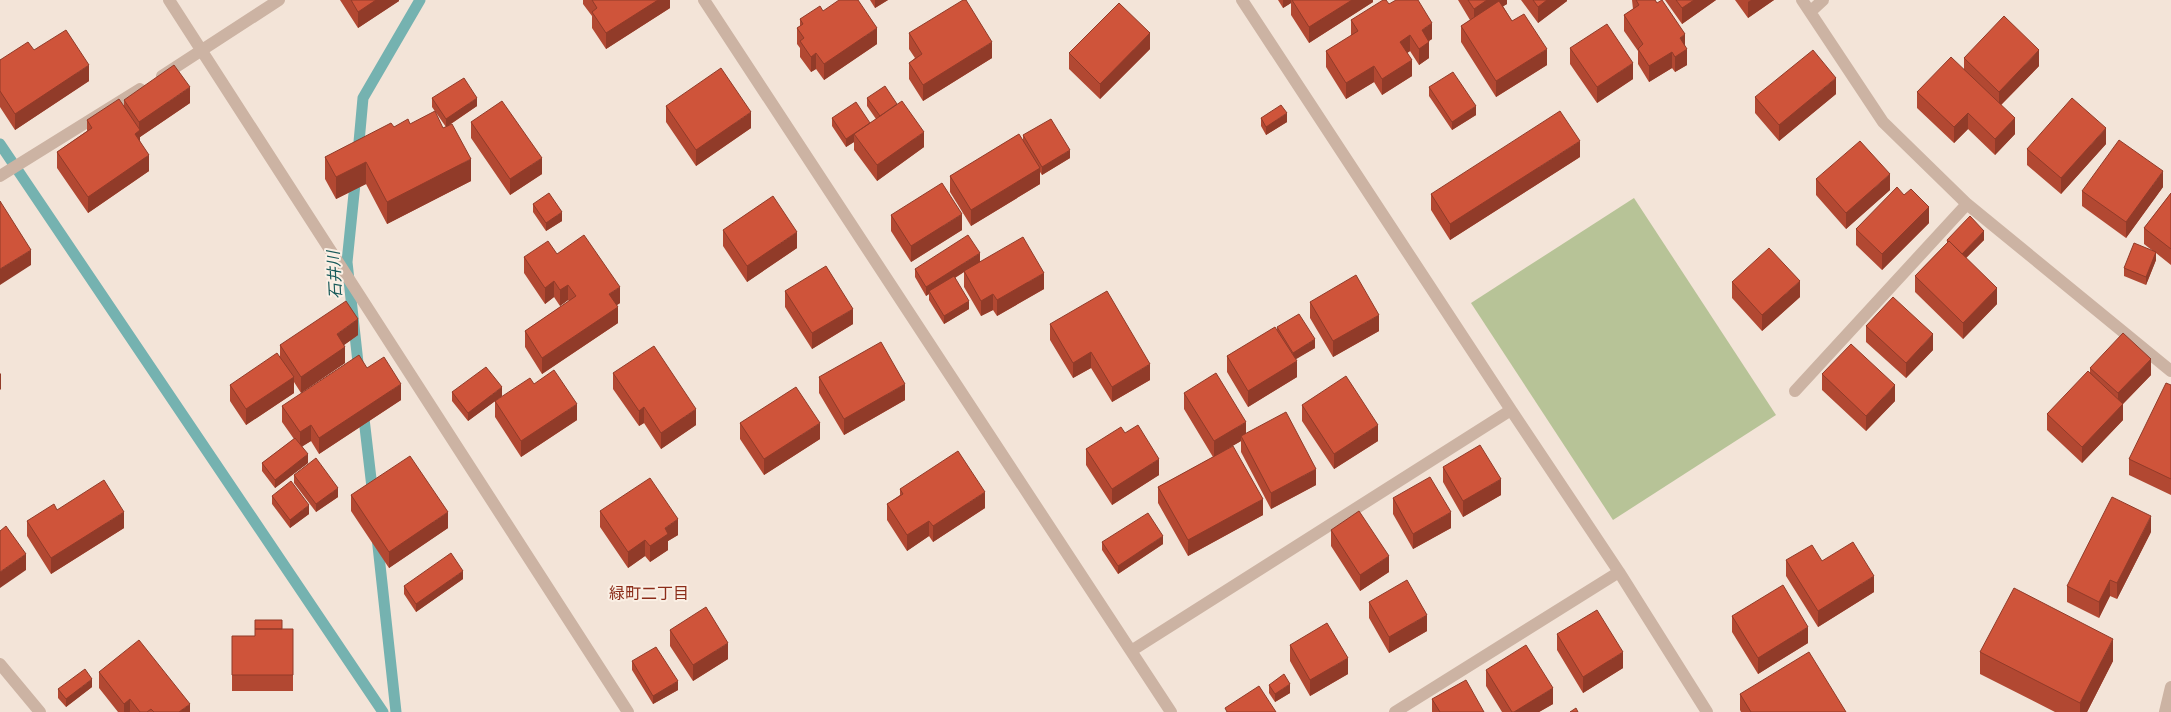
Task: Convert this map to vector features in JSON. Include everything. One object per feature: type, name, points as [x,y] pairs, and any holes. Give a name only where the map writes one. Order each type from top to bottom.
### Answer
[{"type":"street","points":[[169,0],[628,712]]},
{"type":"street","points":[[0,176],[202,51],[279,0]]},
{"type":"street","points":[[704,0],[1172,712]]},
{"type":"street","points":[[1242,0],[1619,572],[1707,712]]},
{"type":"street","points":[[1802,0],[1883,122],[1967,204],[2171,371]]},
{"type":"street","points":[[1810,12],[1823,0]]},
{"type":"street","points":[[1795,391],[1967,204]]},
{"type":"street","points":[[1131,651],[1511,410]]},
{"type":"street","points":[[1395,712],[1619,572]]},
{"type":"street","points":[[0,664],[40,712]]},
{"type":"street","points":[[2165,712],[2171,687]]},
{"type":"green space","points":[[1634,198],[1776,415],[1613,520],[1471,303]]},
{"type":"building","points":[[351,0],[376,0],[358,12]]},
{"type":"building","points":[[592,0],[658,0],[606,33],[592,12],[597,8]]},
{"type":"building","points":[[839,0],[858,0],[877,28],[824,64],[816,53],[811,57],[800,41],[804,38],[797,28],[803,24],[800,19],[820,6],[823,11]]},
{"type":"building","points":[[963,0],[966,0],[992,42],[923,85],[909,63],[922,54],[909,33]]},
{"type":"building","points":[[1292,0],[1352,0],[1309,27]]},
{"type":"building","points":[[1386,0],[1389,4],[1396,0],[1418,0],[1432,23],[1422,30],[1429,42],[1419,49],[1410,35],[1400,42],[1412,60],[1382,79],[1374,66],[1346,83],[1326,51],[1358,31],[1351,20]]},
{"type":"building","points":[[1468,0],[1487,0],[1474,9]]},
{"type":"building","points":[[1533,0],[1547,0],[1538,7]]},
{"type":"building","points":[[1636,0],[1655,0],[1657,3],[1662,0],[1685,34],[1680,38],[1687,49],[1675,57],[1672,52],[1649,66],[1638,49],[1643,44],[1624,15],[1639,5]]},
{"type":"building","points":[[1676,0],[1694,0],[1682,8]]},
{"type":"building","points":[[1499,1],[1512,21],[1524,14],[1547,49],[1496,81],[1461,26]]},
{"type":"building","points":[[1119,3],[1150,33],[1100,84],[1069,53]]},
{"type":"building","points":[[2004,16],[2039,50],[1999,92],[1964,58]]},
{"type":"building","points":[[1607,24],[1633,63],[1597,87],[1570,48]]},
{"type":"building","points":[[66,30],[89,65],[15,114],[0,91],[0,60],[28,42],[34,50]]},
{"type":"building","points":[[1813,50],[1836,78],[1779,125],[1755,97]]},
{"type":"building","points":[[1951,57],[2015,118],[1995,139],[1968,113],[1954,127],[1917,92]]},
{"type":"building","points":[[174,65],[190,87],[139,122],[124,100]]},
{"type":"building","points":[[721,68],[751,112],[696,150],[666,106]]},
{"type":"building","points":[[1453,72],[1476,106],[1452,122],[1429,87]]},
{"type":"building","points":[[464,78],[477,98],[446,119],[432,98]]},
{"type":"building","points":[[885,86],[897,104],[880,116],[867,98]]},
{"type":"building","points":[[2072,98],[2106,128],[2061,178],[2027,149]]},
{"type":"building","points":[[119,99],[140,130],[135,134],[149,155],[88,197],[57,152],[92,128],[87,120]]},
{"type":"building","points":[[502,101],[542,158],[510,179],[471,122]]},
{"type":"building","points":[[902,101],[924,132],[877,165],[854,134]]},
{"type":"building","points":[[856,102],[870,123],[846,139],[832,118]]},
{"type":"building","points":[[1281,105],[1287,113],[1266,127],[1261,118]]},
{"type":"building","points":[[435,111],[443,128],[452,124],[471,159],[387,202],[366,162],[336,177],[325,157],[391,123],[394,127],[408,119],[410,124]]},
{"type":"building","points":[[1560,111],[1580,141],[1450,224],[1431,194]]},
{"type":"building","points":[[1051,119],[1070,150],[1042,167],[1023,135]]},
{"type":"building","points":[[1019,134],[1040,168],[971,210],[950,176]]},
{"type":"building","points":[[2119,140],[2163,171],[2126,222],[2082,191]]},
{"type":"building","points":[[1860,141],[1890,174],[1846,213],[1816,179]]},
{"type":"building","points":[[942,183],[962,214],[911,246],[891,215]]},
{"type":"building","points":[[1897,187],[1904,195],[1911,189],[1929,207],[1882,254],[1856,229]]},
{"type":"building","points":[[549,193],[562,212],[546,223],[533,204]]},
{"type":"building","points":[[2171,193],[2171,249],[2144,228]]},
{"type":"building","points":[[773,196],[797,232],[747,266],[723,230]]},
{"type":"building","points":[[0,201],[31,250],[0,269]]},
{"type":"building","points":[[1970,216],[1984,231],[1962,254],[1947,240]]},
{"type":"building","points":[[584,235],[620,287],[609,294],[618,307],[542,358],[525,331],[576,296],[568,285],[560,290],[554,281],[545,288],[524,257],[548,241],[557,254]]},
{"type":"building","points":[[968,235],[980,253],[926,287],[915,269]]},
{"type":"building","points":[[1023,237],[1044,273],[997,300],[993,294],[981,301],[964,271]]},
{"type":"building","points":[[1949,241],[1997,288],[1963,323],[1915,276]]},
{"type":"building","points":[[2134,243],[2156,252],[2146,277],[2124,268]]},
{"type":"building","points":[[1769,248],[1800,281],[1762,315],[1732,282]]},
{"type":"building","points":[[826,266],[853,309],[812,333],[785,291]]},
{"type":"building","points":[[1356,275],[1379,315],[1333,341],[1310,302]]},
{"type":"building","points":[[954,276],[969,301],[944,316],[929,291]]},
{"type":"building","points":[[1107,291],[1150,364],[1112,387],[1091,352],[1073,363],[1050,324]]},
{"type":"building","points":[[1893,297],[1933,334],[1906,363],[1866,326]]},
{"type":"building","points":[[346,301],[358,319],[337,334],[345,347],[301,377],[280,345]]},
{"type":"building","points":[[1299,314],[1315,339],[1293,353],[1277,327]]},
{"type":"building","points":[[1275,327],[1297,361],[1248,391],[1227,356]]},
{"type":"building","points":[[2123,333],[2151,359],[2118,393],[2090,368]]},
{"type":"building","points":[[881,342],[905,384],[844,419],[819,377]]},
{"type":"building","points":[[1851,344],[1895,385],[1866,416],[1822,374]]},
{"type":"building","points":[[654,346],[696,409],[661,433],[644,407],[639,411],[613,373]]},
{"type":"building","points":[[277,353],[294,377],[246,409],[230,385]]},
{"type":"building","points":[[359,355],[367,368],[384,357],[401,384],[319,438],[311,425],[300,432],[282,406]]},
{"type":"building","points":[[486,367],[502,387],[468,413],[452,392]]},
{"type":"building","points":[[554,370],[577,404],[521,441],[495,401],[530,378],[534,384]]},
{"type":"building","points":[[2088,371],[2123,404],[2082,447],[2047,414]]},
{"type":"building","points":[[1216,373],[1246,422],[1214,441],[1184,393]]},
{"type":"building","points":[[1346,376],[1378,425],[1334,454],[1302,405]]},
{"type":"building","points":[[2166,383],[2171,385],[2171,479],[2129,459]]},
{"type":"building","points":[[796,387],[820,423],[764,459],[740,423]]},
{"type":"building","points":[[1286,412],[1316,469],[1271,493],[1241,436]]},
{"type":"building","points":[[1138,425],[1159,459],[1112,489],[1086,449],[1121,427],[1125,433]]},
{"type":"building","points":[[295,438],[308,454],[275,480],[262,463]]},
{"type":"building","points":[[1480,445],[1501,479],[1463,501],[1443,467]]},
{"type":"building","points":[[1233,446],[1263,499],[1188,540],[1158,487]]},
{"type":"building","points":[[958,451],[985,492],[933,526],[929,521],[907,535],[887,504],[903,494],[900,489]]},
{"type":"building","points":[[410,456],[448,512],[389,552],[351,495]]},
{"type":"building","points":[[316,458],[338,488],[316,504],[294,475]]},
{"type":"building","points":[[1430,477],[1451,512],[1413,534],[1393,498]]},
{"type":"building","points":[[650,478],[678,519],[665,528],[668,534],[650,546],[645,540],[628,552],[600,511]]},
{"type":"building","points":[[104,480],[124,512],[51,558],[27,521],[54,504],[57,510]]},
{"type":"building","points":[[291,481],[309,505],[290,520],[272,496]]},
{"type":"building","points":[[2112,497],[2151,516],[2117,583],[2110,580],[2099,602],[2067,586]]},
{"type":"building","points":[[1359,511],[1389,556],[1360,575],[1331,530]]},
{"type":"building","points":[[1148,513],[1163,536],[1118,566],[1102,542]]},
{"type":"building","points":[[6,526],[26,554],[0,572],[0,531]]},
{"type":"building","points":[[1853,542],[1874,576],[1818,611],[1786,560],[1812,545],[1822,561]]},
{"type":"building","points":[[451,553],[463,571],[416,604],[404,586]]},
{"type":"building","points":[[1407,580],[1427,615],[1389,637],[1369,602]]},
{"type":"building","points":[[1783,585],[1808,627],[1758,658],[1732,616]]},
{"type":"building","points":[[2014,588],[2113,639],[2080,703],[1980,652]]},
{"type":"building","points":[[706,607],[728,643],[693,665],[670,630]]},
{"type":"building","points":[[1597,610],[1623,652],[1583,677],[1557,634]]},
{"type":"building","points":[[255,620],[282,620],[282,629],[255,629]]},
{"type":"building","points":[[1327,623],[1348,658],[1310,680],[1290,645]]},
{"type":"building","points":[[255,629],[293,629],[293,675],[232,675],[232,636],[255,636]]},
{"type":"building","points":[[139,640],[190,704],[179,712],[154,712],[151,709],[147,712],[140,712],[130,699],[124,704],[99,672]]},
{"type":"building","points":[[1526,645],[1553,688],[1512,712],[1486,670]]},
{"type":"building","points":[[656,647],[678,681],[653,696],[632,661]]},
{"type":"building","points":[[1809,652],[1846,712],[1751,712],[1740,694]]},
{"type":"building","points":[[85,669],[92,679],[66,699],[58,689]]},
{"type":"building","points":[[1284,674],[1290,684],[1275,694],[1269,685]]},
{"type":"building","points":[[1466,680],[1484,712],[1440,712],[1432,699]]},
{"type":"building","points":[[1259,686],[1276,712],[1227,712],[1225,708]]},
{"type":"building","points":[[1576,708],[1578,712],[1570,712]]},
{"type":"waterway","name":"石井川","points":[[358,153],[363,98],[420,0]]},
{"type":"waterway","points":[[0,144],[383,712]]},
{"type":"waterway","name":"石井川","points":[[356,174],[347,262],[359,372]]},
{"type":"waterway","name":"石井川","points":[[363,410],[373,496]]},
{"type":"waterway","name":"石井川","points":[[377,537],[396,712]]},
{"type":"district","name":"緑町二丁目","points":[[649,593]]}]
